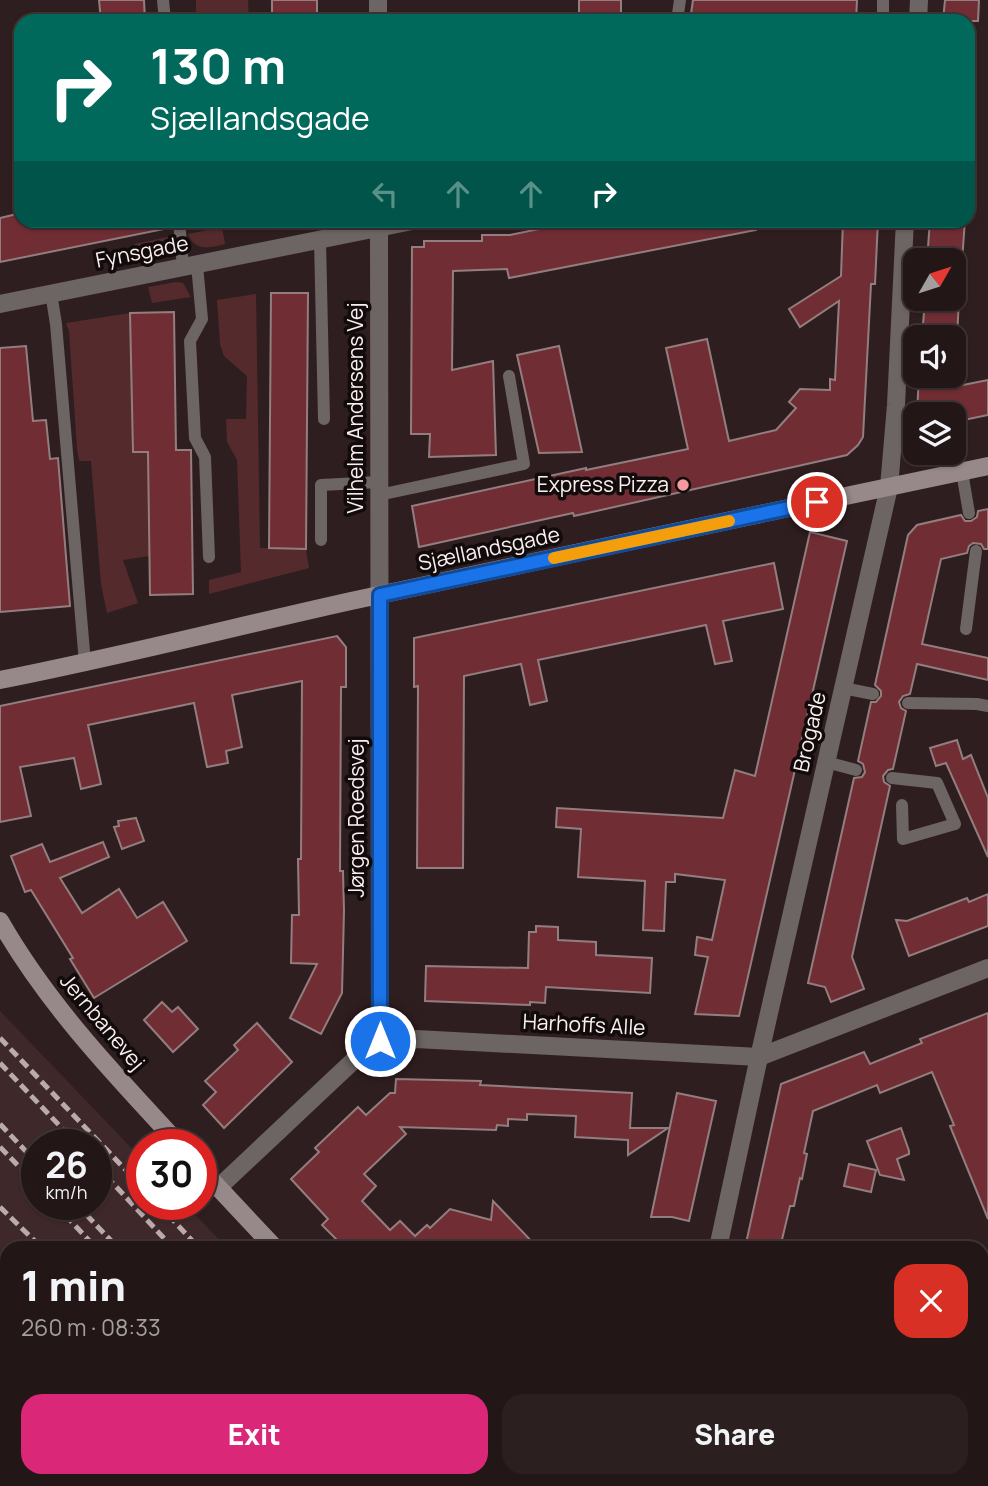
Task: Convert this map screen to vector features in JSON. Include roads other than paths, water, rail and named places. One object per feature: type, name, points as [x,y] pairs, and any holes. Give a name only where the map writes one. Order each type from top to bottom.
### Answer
[{"type":"street","name":"Fynsgade","points":[[0,304],[320,240],[364,228]]},
{"type":"street","name":"Vilhelm Andersens Vej","points":[[379,228],[380,595]]},
{"type":"street","name":"Brogade","points":[[720,1241],[889,487],[897,405],[905,228]]},
{"type":"street","name":"Sjællandsgade","points":[[0,680],[380,595],[988,466]]},
{"type":"street","name":"Jørgen Roedsvej","points":[[380,595],[380,1041]]},
{"type":"street","name":"Jernbanevej","points":[[0,921],[36,979],[83,1039],[165,1129]]},
{"type":"street","name":"Harhoffs Alle","points":[[380,1041],[429,1040],[759,1057],[988,968]]},
{"type":"street","points":[[268,1241],[218,1188],[352,1062],[380,1041]]},
{"type":"lane","points":[[181,228],[202,319],[190,341],[195,438],[205,457],[209,557]]},
{"type":"lane","points":[[320,240],[324,419]]},
{"type":"lane","points":[[51,293],[56,324],[85,663]]},
{"type":"lane","points":[[321,540],[321,485],[379,488],[524,464],[509,376]]},
{"type":"lane","points":[[961,471],[969,513]]},
{"type":"lane","points":[[966,629],[976,551]]},
{"type":"lane","points":[[843,688],[873,694]]},
{"type":"lane","points":[[908,704],[988,706]]},
{"type":"lane","points":[[826,762],[856,770]]},
{"type":"lane","points":[[892,778],[937,783],[955,824],[903,839],[902,805]]},
{"type":"railway","points":[[0,1038],[126,1170]]},
{"type":"railway","points":[[0,1063],[63,1129]]},
{"type":"railway","points":[[0,1124],[21,1146]]},
{"type":"railway","points":[[0,1147],[21,1169]]},
{"type":"railway","points":[[112,1182],[167,1241]]},
{"type":"railway","points":[[0,1207],[35,1241]]},
{"type":"railway","points":[[70,1220],[89,1241]]},
{"type":"railway","points":[[91,1220],[111,1241]]},
{"type":"railway","points":[[173,1220],[192,1241]]},
{"type":"place","name":"Express Pizza","points":[[683,485]]}]
